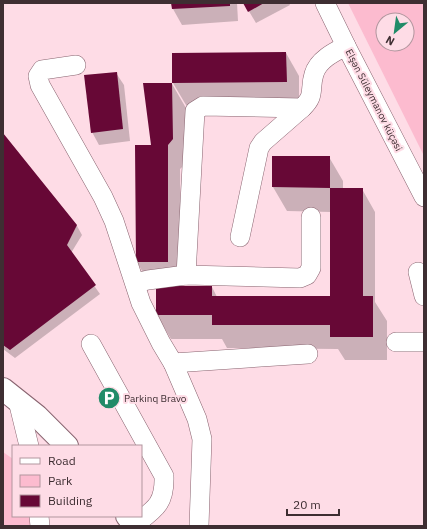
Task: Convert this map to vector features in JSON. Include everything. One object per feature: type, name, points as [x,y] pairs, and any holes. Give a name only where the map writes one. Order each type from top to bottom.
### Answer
[{"type":"main road","points":[[10,395],[37,416],[65,445]]},
{"type":"street","name":"Elşən Süleymanov küçəsi","points":[[325,3],[424,197]]},
{"type":"street","points":[[240,237],[259,148],[263,142],[308,102],[312,93],[314,73],[325,57],[346,46]]},
{"type":"street","points":[[76,65],[42,70],[38,76],[40,85],[106,203],[114,221],[141,303],[173,363],[197,420],[202,439],[199,526]]},
{"type":"street","points":[[186,276],[195,111],[203,106],[302,108]]},
{"type":"street","points":[[135,283],[148,280],[186,276],[300,278],[307,275],[311,268],[311,216]]},
{"type":"street","points":[[418,272],[424,296]]},
{"type":"street","points":[[396,342],[424,342]]},
{"type":"street","points":[[91,344],[164,476],[164,490],[161,500],[152,511],[142,516]]},
{"type":"street","points":[[173,363],[308,354]]},
{"type":"street","points":[[10,395],[28,445]]},
{"type":"street","points":[[132,522],[141,517]]},
{"type":"green space","points":[[348,3],[424,3],[424,156]]},
{"type":"green space","points":[[3,452],[12,458],[12,517],[32,517],[32,526],[3,526]]},
{"type":"building","points":[[171,3],[230,3],[230,6],[172,9]]},
{"type":"building","points":[[243,3],[264,3],[248,12]]},
{"type":"building","points":[[286,52],[287,82],[172,83],[172,53]]},
{"type":"building","points":[[117,72],[123,129],[91,133],[84,75]]},
{"type":"building","points":[[143,83],[172,83],[173,139],[168,145],[168,262],[136,262],[135,145],[151,145]]},
{"type":"building","points":[[3,133],[77,225],[67,245],[96,285],[10,350],[3,345]]},
{"type":"building","points":[[272,156],[330,156],[330,188],[272,187]]},
{"type":"building","points":[[330,188],[363,188],[363,296],[373,296],[373,337],[330,337],[330,325],[212,325],[212,315],[156,315],[156,286],[212,286],[212,296],[330,296]]},
{"type":"place","name":"Parkinq Bravo","points":[[109,398]]}]
